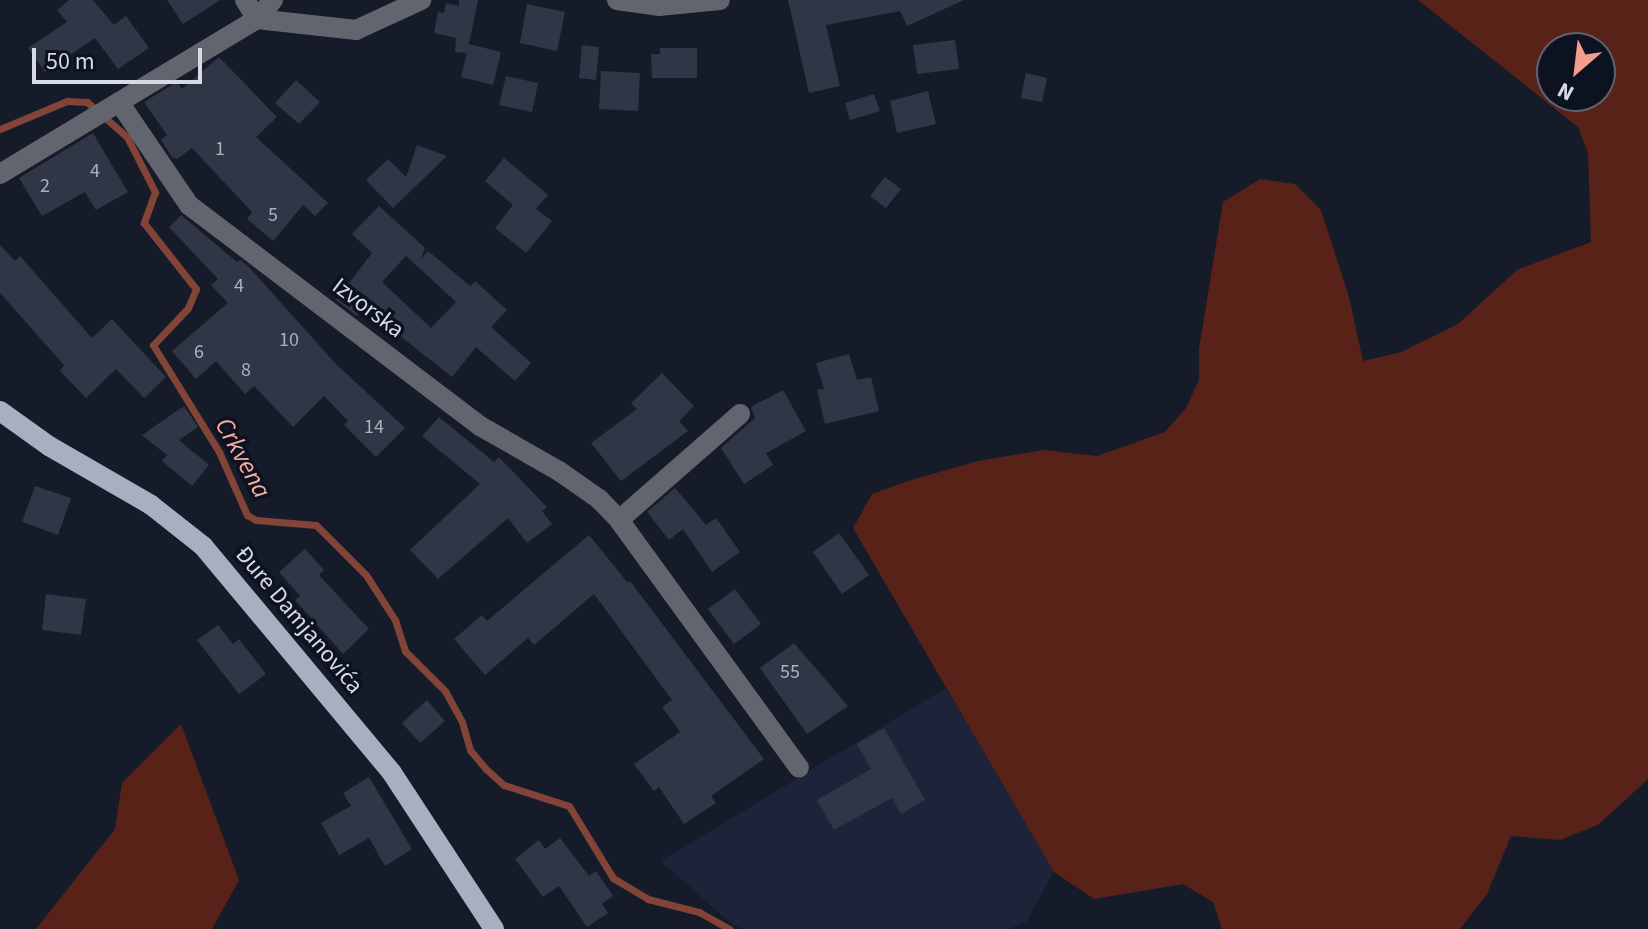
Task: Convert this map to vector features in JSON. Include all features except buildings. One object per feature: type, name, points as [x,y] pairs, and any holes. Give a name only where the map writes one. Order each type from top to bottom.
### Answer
[{"type":"main road","name":"Đure Damjanovića","points":[[0,411],[49,446],[151,505],[203,546],[392,773],[494,929]]},
{"type":"street","points":[[245,0],[257,19]]},
{"type":"street","points":[[0,174],[257,19],[273,0]]},
{"type":"street","points":[[257,19],[356,30],[421,0]]},
{"type":"street","points":[[617,0],[659,6],[720,0]]},
{"type":"street","name":"Izvorska","points":[[115,105],[189,205],[480,426],[559,471],[599,499],[619,520],[799,768]]},
{"type":"street","points":[[619,520],[740,414]]},
{"type":"shaded area","points":[[1418,0],[1648,0],[1648,779],[1598,825],[1560,840],[1511,836],[1487,894],[1460,929],[1222,929],[1213,902],[1183,884],[1094,899],[1054,872],[853,528],[872,494],[978,461],[1044,450],[1097,456],[1165,432],[1186,408],[1199,380],[1199,349],[1223,202],[1260,179],[1295,184],[1321,210],[1349,297],[1363,361],[1401,352],[1458,324],[1517,270],[1591,242],[1588,153],[1578,127],[1559,112],[1616,112],[1616,32],[1536,32],[1536,94]]},
{"type":"shaded area","points":[[946,688],[1054,872],[1026,922],[1009,929],[744,929],[733,925],[661,861]]},
{"type":"shaded area","points":[[181,724],[239,880],[212,929],[36,929],[115,829],[122,783]]},
{"type":"waterway","name":"Crkvena","points":[[0,129],[67,101],[87,102],[127,137],[155,192],[144,223],[196,289],[188,308],[153,345],[219,452],[247,515],[256,520],[316,525],[366,575],[395,620],[405,651],[445,691],[462,722],[470,750],[504,785],[569,806],[613,878],[648,899],[699,912],[730,929]]}]
